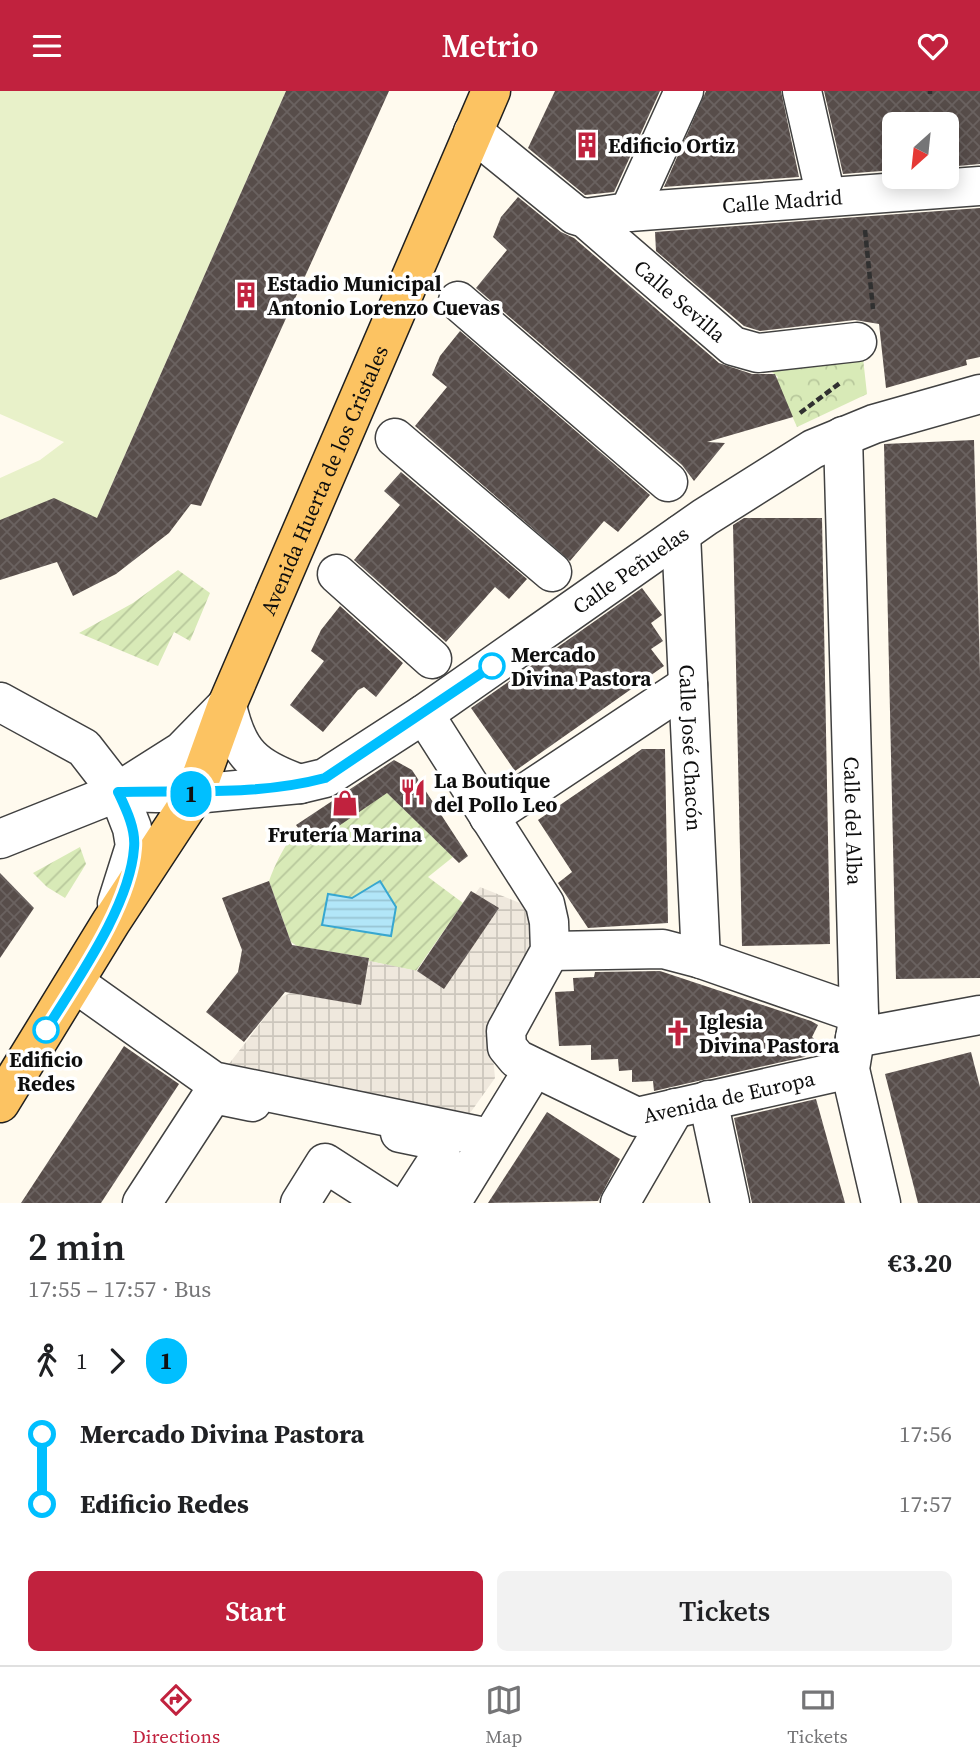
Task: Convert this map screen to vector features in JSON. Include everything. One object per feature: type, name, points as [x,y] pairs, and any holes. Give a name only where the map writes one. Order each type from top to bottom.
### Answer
[{"type":"main road","name":"Avenida Huerta de los Cristales","points":[[0,1103],[16,1056],[75,983],[111,922],[195,794],[226,705],[491,91]]},
{"type":"street","points":[[629,212],[684,91]]},
{"type":"street","points":[[802,91],[844,196]]},
{"type":"street","name":"Calle Sevilla","points":[[472,132],[575,215],[585,218],[733,346],[758,353],[865,328]]},
{"type":"street","name":"Calle Madrid","points":[[585,218],[629,212],[980,186]]},
{"type":"street","points":[[458,301],[668,482]]},
{"type":"street","name":"Calle Peñuelas","points":[[118,792],[195,794],[300,785],[325,778],[424,714],[681,534],[813,449],[843,436],[980,394]]},
{"type":"street","name":"Calle del Alba","points":[[843,436],[855,1040],[881,1203]]},
{"type":"street","points":[[395,438],[552,572]]},
{"type":"street","name":"Calle José Chacón","points":[[681,534],[701,959]]},
{"type":"street","points":[[337,574],[432,659]]},
{"type":"street","points":[[489,817],[688,685]]},
{"type":"street","points":[[0,702],[84,748],[118,792],[132,828],[135,846],[111,922]]},
{"type":"street","points":[[0,839],[118,792],[182,751],[226,705],[237,741],[250,759],[271,774],[300,785]]},
{"type":"street","points":[[424,714],[545,904],[550,951],[663,949],[701,959],[855,1040]]},
{"type":"street","name":"Avenida de Europa","points":[[550,951],[506,1031],[507,1047],[517,1059],[637,1117],[691,1104],[855,1040],[980,1015]]},
{"type":"street","points":[[75,983],[213,1081],[490,1137]]},
{"type":"street","points":[[451,1203],[534,1068]]},
{"type":"street","points":[[132,1203],[213,1081]]},
{"type":"street","points":[[142,1203],[212,1097],[218,1094],[434,1140],[442,1155],[410,1203]]},
{"type":"street","points":[[620,1203],[691,1104]]},
{"type":"street","points":[[691,1104],[730,1203]]},
{"type":"street","points":[[300,1203],[325,1163],[387,1203]]},
{"type":"path","points":[[799,423],[803,408],[847,376],[865,328],[844,196]]},
{"type":"green space","points":[[0,91],[286,91],[97,518],[0,520],[0,478],[40,460],[64,442],[0,414]]},
{"type":"green space","points":[[863,358],[867,394],[797,427],[776,380],[778,377],[762,364]]},
{"type":"green space","points":[[178,570],[210,593],[190,641],[174,632],[158,666],[79,633],[133,603]]},
{"type":"green space","points":[[387,793],[453,857],[428,877],[463,903],[416,971],[369,961],[369,958],[297,946],[291,942],[269,881],[289,841],[300,827],[313,817],[344,804]]},
{"type":"green space","points":[[80,847],[86,864],[65,898],[47,887],[33,873]]},
{"type":"shaded area","points":[[480,887],[540,911],[543,933],[492,1046],[495,1078],[468,1116],[225,1069],[280,998],[290,993],[361,1004],[369,961],[418,971],[498,908],[475,894]]},
{"type":"water","points":[[380,881],[396,907],[391,936],[322,925],[328,894],[352,898]]},
{"type":"building","name":"Estadio Municipal Antonio Lorenzo Cuevas","points":[[286,91],[389,91],[201,506],[191,504],[169,533],[116,574],[73,596],[57,562],[0,580],[0,520],[54,498],[97,518]]},
{"type":"building","name":"Edificio Ortiz","points":[[555,91],[660,91],[614,192],[585,195],[528,148]]},
{"type":"building","points":[[706,91],[781,91],[799,177],[664,187]]},
{"type":"building","points":[[824,91],[980,91],[980,164],[959,166],[959,112],[882,112],[882,171],[843,174]]},
{"type":"building","points":[[518,197],[561,232],[574,238],[719,363],[752,374],[775,374],[793,417],[707,442],[725,443],[694,481],[682,465],[476,288],[507,250],[493,237],[501,217]]},
{"type":"building","points":[[980,208],[980,357],[966,360],[967,365],[886,388],[879,324],[855,320],[760,331],[744,326],[656,251],[655,232]]},
{"type":"building","points":[[460,331],[650,495],[618,532],[604,521],[570,561],[415,426],[447,387],[432,375],[440,356]]},
{"type":"building","points":[[974,440],[980,674],[980,978],[896,979],[884,444]]},
{"type":"building","points":[[401,472],[527,579],[509,599],[495,587],[446,642],[354,560],[400,505],[384,491]]},
{"type":"building","points":[[744,518],[822,518],[830,944],[742,946],[733,525]]},
{"type":"building","points":[[642,588],[662,615],[651,623],[663,641],[651,649],[664,666],[515,771],[471,708]]},
{"type":"building","points":[[340,606],[403,663],[376,697],[364,687],[358,690],[323,732],[290,705],[324,661],[311,651],[321,630]]},
{"type":"building","name":"Mercado Divina Pastora","points":[[642,749],[665,749],[668,923],[588,928],[558,883],[572,872],[538,820]]},
{"type":"building","points":[[394,760],[412,770],[468,856],[459,863],[387,793],[311,845],[296,825]]},
{"type":"building","points":[[0,873],[34,908],[0,958]]},
{"type":"building","points":[[269,881],[292,945],[369,958],[361,1005],[285,992],[244,1042],[206,1012],[238,972],[242,950],[222,898]]},
{"type":"building","points":[[471,891],[499,908],[444,989],[417,971]]},
{"type":"building","name":"Iglesia Divina Pastora","points":[[660,971],[811,1021],[818,1025],[812,1037],[823,1047],[804,1057],[654,1091],[653,1081],[632,1082],[632,1070],[619,1071],[618,1059],[591,1060],[591,1045],[559,1046],[555,992],[574,991],[573,978],[594,977],[595,972]]},
{"type":"building","points":[[124,1046],[179,1084],[101,1203],[21,1203]]},
{"type":"building","points":[[971,1052],[980,1087],[980,1203],[918,1203],[885,1074]]},
{"type":"building","points":[[816,1099],[845,1203],[752,1203],[734,1118]]},
{"type":"building","points":[[547,1112],[620,1159],[598,1201],[488,1203]]},
{"type":"bus line","name":"1","points":[[46,1030],[111,922],[131,864],[135,846],[132,828],[118,792],[162,791],[195,794],[300,785],[325,778],[492,666]]},
{"type":"place","name":"Edificio Ortiz","points":[[587,145]]},
{"type":"place","name":"Estadio Municipal Antonio Lorenzo Cuevas","points":[[246,295]]},
{"type":"place","name":"Mercado Divina Pastora","points":[[492,666]]},
{"type":"place","name":"La Boutique del Pollo Leo","points":[[413,792]]},
{"type":"place","name":"Frutería Marina","points":[[345,803]]},
{"type":"place","name":"Edificio Redes","points":[[46,1030]]},
{"type":"place","name":"Iglesia Divina Pastora","points":[[678,1033]]}]
